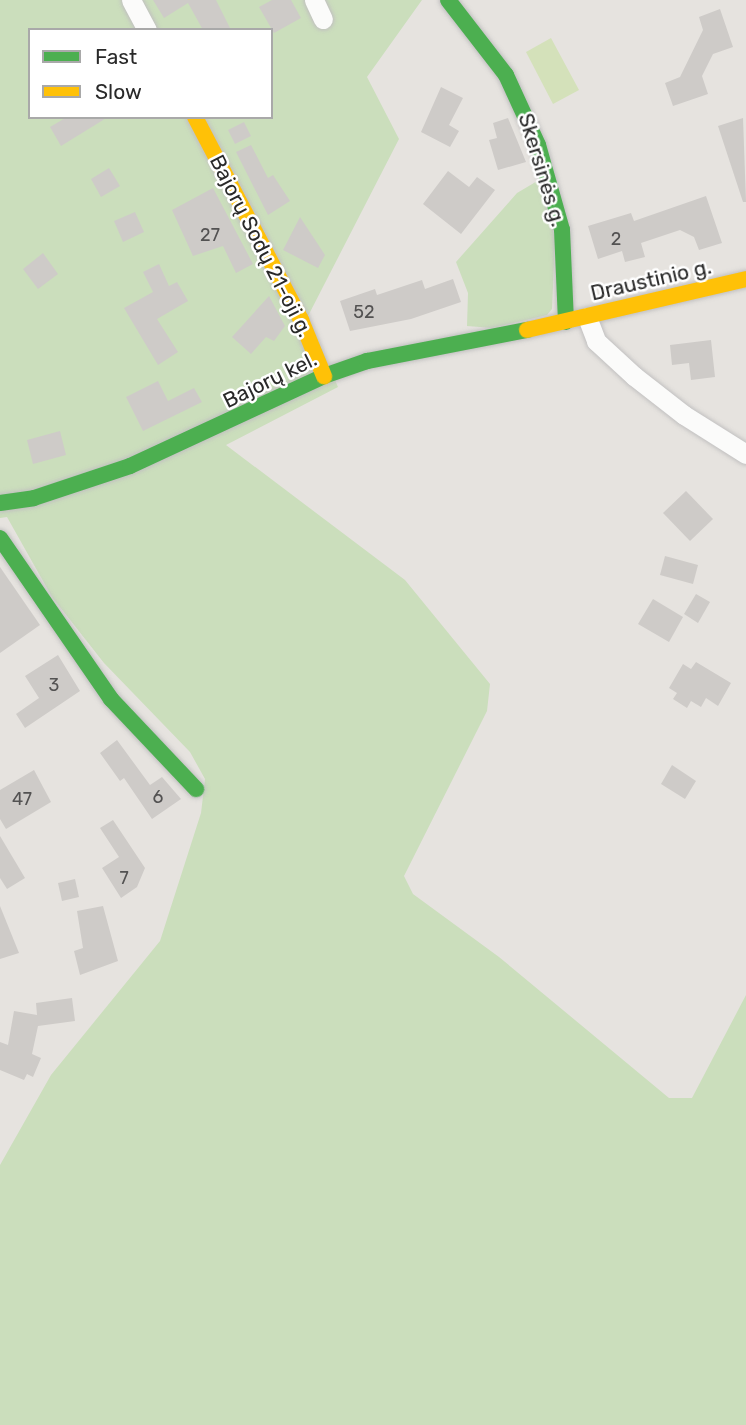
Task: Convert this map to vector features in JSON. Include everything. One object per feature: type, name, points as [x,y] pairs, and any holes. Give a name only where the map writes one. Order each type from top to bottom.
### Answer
[{"type":"street","points":[[131,0],[146,28]]},
{"type":"street","points":[[314,0],[323,19]]},
{"type":"street","name":"Skersinės g.","points":[[448,0],[506,75],[538,145],[562,230],[566,322]]},
{"type":"street","name":"Bajorų Sodų 21-oji g.","points":[[196,119],[301,320],[324,376]]},
{"type":"street","name":"Draustinio g.","points":[[566,322],[746,279]]},
{"type":"street","points":[[587,317],[596,341],[634,376],[684,415],[746,454]]},
{"type":"street","name":"Bajorų kel.","points":[[0,503],[34,498],[130,466],[324,376],[408,350],[566,322]]},
{"type":"street","points":[[0,538],[111,699],[196,789]]},
{"type":"green space","points":[[0,0],[422,0],[367,77],[399,139],[307,318],[338,387],[226,445],[405,580],[490,684],[487,711],[404,876],[413,894],[499,957],[669,1098],[692,1098],[746,995],[746,1425],[0,1425],[0,1165],[51,1075],[160,941],[201,813],[205,779],[190,752],[104,663],[52,597],[7,517],[0,518]]},
{"type":"green space","points":[[551,38],[579,90],[553,104],[526,52]]},
{"type":"green space","points":[[539,180],[555,238],[552,309],[547,315],[492,328],[467,326],[468,293],[456,262],[517,193]]},
{"type":"building","points":[[153,0],[216,0],[230,28],[202,28],[188,3],[164,18]]},
{"type":"building","points":[[272,0],[291,0],[301,18],[274,33],[259,7]]},
{"type":"building","points":[[720,9],[733,47],[713,54],[702,76],[708,94],[673,106],[665,83],[680,77],[703,30],[699,17]]},
{"type":"building","points":[[441,87],[463,98],[449,125],[459,131],[450,147],[421,132]]},
{"type":"building","points":[[508,118],[526,162],[498,170],[489,140],[497,138],[493,123]]},
{"type":"building","points":[[743,118],[746,202],[743,202],[718,126]]},
{"type":"building","points":[[64,119],[105,119],[61,146],[50,127]]},
{"type":"building","points":[[244,122],[251,136],[235,144],[228,130]]},
{"type":"building","points":[[251,145],[268,178],[273,175],[290,201],[268,215],[236,152]]},
{"type":"building","points":[[109,168],[120,186],[101,197],[91,179]]},
{"type":"building","points":[[448,171],[469,187],[477,177],[495,190],[461,234],[423,204]]},
{"type":"building","points":[[213,188],[253,264],[236,273],[223,246],[193,256],[172,210]]},
{"type":"building","points":[[706,196],[722,243],[699,250],[694,237],[680,230],[641,243],[645,257],[625,262],[622,251],[598,259],[588,226],[631,213],[634,221]]},
{"type":"building","points":[[135,212],[144,232],[123,242],[114,221]]},
{"type":"building","points":[[300,217],[325,255],[318,268],[283,250]]},
{"type":"building","points":[[43,253],[58,274],[38,289],[23,269]]},
{"type":"building","points":[[159,264],[169,286],[177,282],[188,301],[157,319],[178,352],[158,365],[124,308],[153,292],[143,272]]},
{"type":"building","points":[[453,279],[461,302],[411,319],[350,331],[340,301],[375,289],[377,295],[422,280],[425,289]]},
{"type":"building","points":[[269,296],[285,326],[274,341],[266,337],[251,354],[232,337]]},
{"type":"building","points":[[711,340],[715,377],[691,380],[689,363],[672,365],[670,345]]},
{"type":"building","points":[[158,381],[168,401],[194,388],[202,402],[143,431],[126,397]]},
{"type":"building","points":[[60,431],[66,455],[33,464],[27,440]]},
{"type":"building","points":[[686,491],[713,519],[690,541],[663,513]]},
{"type":"building","points":[[665,556],[698,565],[693,584],[660,575]]},
{"type":"building","points":[[0,567],[40,625],[0,653]]},
{"type":"building","points":[[696,594],[710,602],[698,623],[684,614]]},
{"type":"building","points":[[653,599],[683,617],[669,642],[638,624]]},
{"type":"building","points":[[58,655],[80,691],[25,728],[16,714],[39,698],[25,676]]},
{"type":"building","points":[[696,662],[731,683],[718,706],[706,698],[701,707],[691,701],[687,708],[673,699],[677,693],[669,688],[683,664],[691,669]]},
{"type":"building","points":[[117,740],[150,785],[162,777],[181,799],[152,819],[124,778],[120,781],[100,753]]},
{"type":"building","points":[[672,765],[696,781],[685,799],[661,784]]},
{"type":"building","points":[[34,770],[51,802],[6,829],[0,819],[0,790]]},
{"type":"building","points":[[113,820],[145,868],[137,887],[121,898],[102,868],[119,857],[100,828]]},
{"type":"building","points":[[0,836],[25,878],[7,889],[0,878]]},
{"type":"building","points":[[75,879],[79,897],[62,901],[58,883]]},
{"type":"building","points":[[0,906],[19,953],[0,959]]},
{"type":"building","points":[[103,906],[118,961],[80,975],[74,951],[83,948],[77,911]]},
{"type":"building","points":[[72,998],[75,1021],[38,1026],[32,1054],[41,1058],[33,1077],[27,1074],[24,1080],[0,1070],[0,1042],[8,1045],[14,1011],[37,1015],[36,1003]]},
{"type":"traffic: fast","points":[[448,0],[506,75],[538,145],[562,230],[566,322]]},
{"type":"traffic: fast","points":[[0,503],[34,498],[130,466],[324,376],[367,361],[527,330]]},
{"type":"traffic: fast","points":[[0,538],[111,699],[196,789]]},
{"type":"traffic: slow","points":[[196,119],[301,320],[324,376]]},
{"type":"traffic: slow","points":[[527,330],[746,279]]}]
